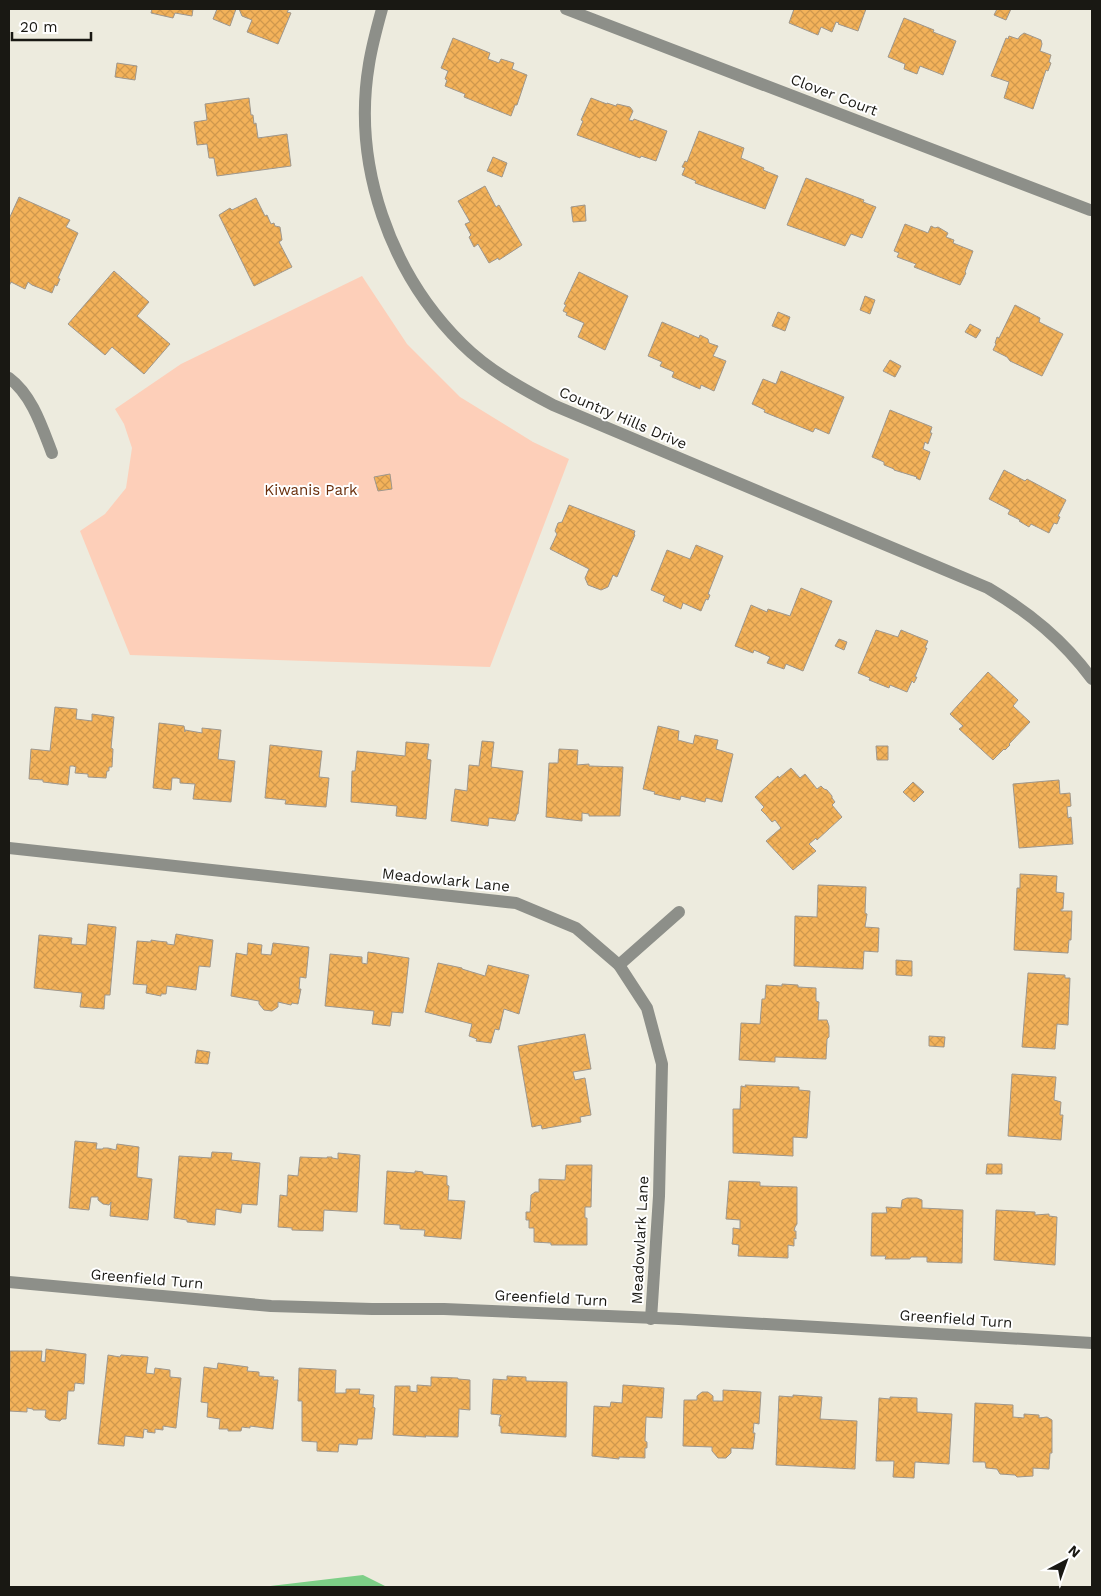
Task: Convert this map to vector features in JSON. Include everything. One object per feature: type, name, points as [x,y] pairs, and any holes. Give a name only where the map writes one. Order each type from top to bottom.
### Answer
[{"type":"street","name":"Country Hills Drive","points":[[382,9],[369,65],[366,99],[365,125],[368,159],[375,191],[384,220],[408,274],[438,316],[463,345],[495,371],[553,406],[988,588],[1039,622],[1079,661],[1092,679]]},
{"type":"street","name":"Clover Court","points":[[566,9],[1090,210]]},
{"type":"street","points":[[9,378],[17,384],[35,411],[52,453]]},
{"type":"street","name":"Meadowlark Lane","points":[[9,848],[516,903],[576,928],[619,965],[647,1008],[662,1064],[659,1196],[651,1319]]},
{"type":"street","points":[[619,965],[679,912]]},
{"type":"street","name":"Greenfield Turn","points":[[9,1282],[271,1306],[444,1309],[722,1321],[1092,1344]]},
{"type":"green space","name":"Kiwanis Park","points":[[362,276],[407,344],[460,397],[533,442],[569,459],[490,667],[130,655],[80,531],[105,514],[126,488],[132,448],[124,424],[115,409],[181,364]]},
{"type":"shaded area","points":[[363,1575],[387,1587],[262,1587]]},
{"type":"building","points":[[152,9],[193,9],[192,16],[175,13],[173,18],[151,13]]},
{"type":"building","points":[[217,9],[236,9],[230,26],[213,19]]},
{"type":"building","points":[[239,9],[289,9],[287,12],[291,13],[278,44],[247,32],[252,20],[242,16]]},
{"type":"building","points":[[794,9],[866,9],[858,31],[836,22],[832,32],[821,27],[818,35],[789,23]]},
{"type":"building","points":[[997,9],[1011,9],[1006,20],[994,15]]},
{"type":"building","points":[[904,18],[956,41],[943,75],[920,66],[917,74],[904,69],[905,64],[888,57]]},
{"type":"building","points":[[1024,33],[1041,40],[1040,51],[1051,55],[1049,62],[1051,63],[1048,71],[1046,70],[1033,109],[1004,98],[1009,82],[991,76],[1006,38],[1008,39],[1009,36],[1018,39]]},
{"type":"building","points":[[453,38],[490,53],[488,59],[499,63],[501,59],[514,63],[512,69],[527,75],[517,105],[515,105],[511,116],[464,97],[465,94],[445,86],[448,71],[441,68]]},
{"type":"building","points":[[117,63],[137,66],[135,80],[115,77]]},
{"type":"building","points":[[249,98],[251,115],[253,115],[254,124],[256,123],[258,138],[287,134],[291,166],[217,176],[214,158],[209,158],[207,144],[197,145],[194,122],[207,120],[205,104]]},
{"type":"building","points":[[591,98],[607,104],[630,107],[633,111],[629,120],[633,121],[634,119],[667,131],[656,161],[641,156],[640,158],[577,135],[583,121],[581,120]]},
{"type":"building","points":[[699,131],[744,148],[741,158],[778,176],[765,209],[695,183],[696,181],[682,175],[685,168],[682,167],[685,161],[687,162]]},
{"type":"building","points":[[493,157],[507,163],[502,177],[487,171]]},
{"type":"building","points":[[806,178],[864,200],[863,202],[876,207],[862,238],[851,234],[845,246],[787,225]]},
{"type":"building","points":[[485,186],[496,207],[499,205],[522,245],[499,260],[498,258],[489,263],[478,244],[474,247],[469,237],[471,235],[465,224],[470,222],[458,201]]},
{"type":"building","points":[[19,197],[70,220],[66,227],[78,233],[58,278],[60,279],[57,286],[55,285],[52,293],[28,282],[25,289],[11,282],[9,286],[9,219]]},
{"type":"building","points":[[256,198],[271,224],[274,223],[275,226],[280,227],[282,240],[279,242],[292,267],[254,286],[219,215],[230,208],[232,210]]},
{"type":"building","points":[[585,205],[586,221],[573,222],[571,207]]},
{"type":"building","points":[[905,224],[928,233],[931,226],[938,227],[948,233],[946,237],[954,240],[953,243],[973,251],[960,285],[914,267],[916,264],[897,257],[899,253],[894,251]]},
{"type":"building","points":[[114,271],[149,302],[137,316],[170,344],[144,374],[112,347],[105,355],[68,324]]},
{"type":"building","points":[[579,272],[628,296],[605,350],[578,337],[584,323],[566,315],[567,313],[563,311],[566,305],[564,304]]},
{"type":"building","points":[[865,296],[875,300],[870,314],[860,310]]},
{"type":"building","points":[[1015,305],[1040,318],[1039,322],[1063,334],[1042,376],[1010,361],[1007,357],[993,350],[997,337],[999,338]]},
{"type":"building","points":[[778,312],[790,317],[785,331],[772,326]]},
{"type":"building","points":[[662,322],[699,338],[700,335],[708,339],[709,343],[718,346],[713,356],[726,361],[714,391],[701,385],[700,389],[672,377],[674,372],[660,366],[662,362],[648,356]]},
{"type":"building","points":[[970,324],[981,330],[976,338],[965,332]]},
{"type":"building","points":[[890,360],[901,366],[895,377],[883,371]]},
{"type":"building","points":[[781,371],[844,397],[829,434],[815,428],[813,432],[764,412],[765,410],[752,404],[763,379],[776,384]]},
{"type":"building","points":[[890,410],[932,427],[928,444],[925,442],[923,449],[930,452],[920,480],[917,477],[894,470],[884,465],[884,462],[872,457]]},
{"type":"building","points":[[1004,470],[1025,481],[1027,479],[1066,500],[1058,516],[1060,517],[1057,524],[1054,523],[1049,533],[1031,524],[1029,527],[1008,514],[1010,510],[989,499]]},
{"type":"building","points":[[390,474],[392,489],[378,491],[374,477]]},
{"type":"building","points":[[569,505],[635,531],[617,577],[613,575],[608,587],[601,590],[588,585],[585,578],[589,569],[550,549],[557,534],[555,531],[558,523],[562,522]]},
{"type":"building","points":[[696,545],[723,556],[708,594],[710,595],[708,600],[706,599],[701,611],[683,603],[681,609],[663,601],[665,596],[651,590],[667,550],[690,559]]},
{"type":"building","points":[[801,588],[832,601],[803,671],[786,664],[784,669],[767,663],[770,657],[754,650],[753,653],[735,646],[751,605],[767,612],[768,609],[790,616]]},
{"type":"building","points":[[876,630],[898,637],[901,630],[928,641],[915,677],[917,677],[914,683],[912,681],[907,692],[890,685],[889,688],[869,680],[870,678],[858,673]]},
{"type":"building","points":[[839,639],[847,642],[844,650],[835,646]]},
{"type":"building","points":[[988,672],[1018,700],[1013,706],[1030,722],[1010,745],[993,760],[959,729],[963,726],[950,714]]},
{"type":"building","points":[[55,707],[77,709],[76,719],[92,721],[92,714],[114,717],[111,748],[113,749],[112,767],[109,767],[106,778],[88,777],[88,774],[75,773],[76,767],[70,766],[68,785],[29,779],[31,749],[50,751]]},
{"type":"building","points":[[159,723],[184,726],[185,732],[185,730],[202,733],[202,728],[221,730],[218,759],[235,761],[231,802],[193,799],[195,784],[180,783],[180,779],[177,778],[172,778],[171,790],[153,788]]},
{"type":"building","points":[[658,726],[679,731],[678,740],[693,744],[695,735],[718,740],[716,749],[733,754],[722,802],[706,798],[705,802],[681,796],[680,800],[654,794],[655,792],[643,789]]},
{"type":"building","points":[[482,741],[494,742],[491,767],[523,771],[518,814],[515,821],[489,818],[488,826],[451,821],[455,789],[467,791],[469,765],[479,766]]},
{"type":"building","points":[[406,742],[429,744],[427,759],[431,760],[426,819],[396,816],[397,806],[351,802],[352,771],[355,771],[357,751],[405,756]]},
{"type":"building","points":[[270,745],[322,751],[319,777],[329,778],[326,807],[285,804],[286,800],[265,798]]},
{"type":"building","points":[[876,746],[888,746],[888,760],[877,760]]},
{"type":"building","points":[[559,749],[578,750],[577,765],[589,764],[589,766],[623,767],[620,816],[589,816],[589,814],[582,813],[582,821],[546,817],[549,763],[558,763]]},
{"type":"building","points":[[791,768],[800,778],[805,774],[817,789],[821,786],[827,790],[835,802],[832,805],[842,817],[817,840],[816,838],[809,844],[816,851],[793,870],[766,841],[781,828],[775,820],[772,822],[761,810],[764,807],[755,797],[778,776],[779,778]]},
{"type":"building","points":[[1059,780],[1060,794],[1070,793],[1071,806],[1067,807],[1068,818],[1071,817],[1073,844],[1019,848],[1013,784]]},
{"type":"building","points":[[913,782],[924,792],[914,802],[903,792]]},
{"type":"building","points":[[1020,874],[1057,876],[1056,892],[1064,893],[1063,909],[1061,911],[1072,911],[1071,940],[1069,940],[1068,953],[1014,950],[1017,888],[1020,888]]},
{"type":"building","points":[[818,885],[866,887],[865,913],[867,914],[865,927],[879,928],[878,952],[864,951],[863,969],[794,966],[795,916],[817,917]]},
{"type":"building","points":[[88,924],[116,927],[110,995],[105,995],[104,1009],[80,1007],[82,993],[34,988],[39,935],[72,938],[71,944],[86,945]]},
{"type":"building","points":[[176,934],[213,940],[210,967],[199,966],[196,990],[167,986],[166,994],[161,994],[161,996],[146,993],[147,985],[133,984],[137,941],[151,942],[151,940],[174,945]]},
{"type":"building","points":[[248,943],[262,945],[261,954],[271,955],[273,943],[309,947],[306,978],[300,977],[299,989],[301,989],[298,1004],[292,1003],[291,1005],[278,1002],[278,1007],[272,1011],[264,1010],[259,1001],[231,996],[236,953],[247,955]]},
{"type":"building","points":[[368,952],[409,958],[403,1013],[392,1012],[390,1026],[372,1024],[374,1011],[325,1006],[330,954],[362,957],[362,963],[367,964]]},
{"type":"building","points":[[896,960],[912,961],[912,976],[896,975]]},
{"type":"building","points":[[438,963],[462,968],[485,976],[488,965],[529,975],[519,1014],[504,1009],[499,1030],[495,1029],[491,1043],[476,1041],[477,1039],[469,1036],[472,1024],[425,1012]]},
{"type":"building","points":[[1028,973],[1065,975],[1065,978],[1070,978],[1068,1025],[1057,1024],[1055,1049],[1022,1047]]},
{"type":"building","points":[[782,984],[816,988],[816,1001],[819,1002],[818,1020],[827,1020],[829,1026],[826,1059],[775,1057],[775,1062],[739,1060],[741,1023],[760,1024],[762,999],[765,999],[766,985],[782,986]]},
{"type":"building","points":[[585,1034],[591,1069],[573,1072],[575,1080],[585,1078],[591,1115],[580,1117],[581,1122],[542,1129],[541,1125],[532,1127],[518,1046]]},
{"type":"building","points":[[929,1036],[945,1037],[944,1047],[929,1046]]},
{"type":"building","points":[[197,1050],[210,1052],[208,1064],[195,1063]]},
{"type":"building","points":[[1012,1074],[1056,1077],[1054,1100],[1061,1102],[1060,1115],[1063,1115],[1061,1140],[1008,1136]]},
{"type":"building","points":[[745,1085],[799,1087],[799,1090],[810,1091],[807,1138],[793,1137],[793,1156],[733,1153],[733,1109],[740,1109],[741,1086],[746,1087]]},
{"type":"building","points":[[75,1141],[97,1143],[96,1149],[108,1148],[116,1150],[117,1144],[139,1147],[137,1177],[152,1179],[148,1220],[110,1216],[111,1202],[109,1205],[103,1204],[98,1200],[98,1197],[91,1197],[89,1210],[69,1208]]},
{"type":"building","points":[[212,1152],[232,1153],[231,1160],[260,1163],[257,1205],[242,1204],[241,1213],[216,1209],[215,1225],[187,1222],[187,1220],[174,1218],[179,1156],[211,1158]]},
{"type":"building","points":[[338,1153],[360,1155],[357,1212],[324,1210],[323,1231],[292,1230],[292,1228],[278,1227],[280,1195],[287,1196],[288,1175],[298,1176],[300,1157],[332,1157],[338,1159]]},
{"type":"building","points":[[987,1164],[1002,1164],[1002,1174],[986,1174]]},
{"type":"building","points":[[566,1165],[592,1165],[591,1207],[585,1207],[587,1245],[551,1245],[551,1243],[534,1242],[534,1228],[529,1228],[529,1220],[526,1220],[526,1212],[530,1212],[531,1195],[539,1192],[539,1179],[565,1180]]},
{"type":"building","points":[[387,1171],[415,1173],[415,1171],[423,1172],[423,1174],[447,1176],[447,1185],[449,1186],[448,1200],[465,1201],[461,1239],[424,1236],[425,1230],[400,1229],[400,1225],[384,1224]]},
{"type":"building","points":[[729,1181],[760,1182],[760,1186],[797,1187],[797,1224],[794,1231],[796,1231],[796,1239],[794,1238],[794,1246],[788,1245],[788,1258],[738,1256],[739,1245],[732,1244],[733,1228],[740,1229],[740,1220],[726,1219]]},
{"type":"building","points":[[907,1198],[922,1200],[922,1208],[963,1210],[962,1263],[927,1262],[927,1257],[885,1259],[886,1256],[871,1256],[872,1213],[887,1213],[886,1207],[901,1208],[902,1200]]},
{"type":"building","points":[[996,1210],[1035,1212],[1035,1215],[1049,1214],[1049,1216],[1057,1217],[1055,1265],[994,1260]]},
{"type":"building","points":[[46,1349],[86,1354],[84,1384],[75,1383],[74,1391],[68,1391],[66,1419],[60,1421],[49,1420],[45,1417],[46,1410],[27,1408],[27,1412],[9,1411],[10,1351],[42,1351],[41,1361],[45,1362]]},
{"type":"building","points":[[108,1355],[148,1357],[146,1373],[154,1374],[155,1368],[170,1370],[170,1377],[181,1378],[176,1428],[163,1426],[163,1430],[155,1429],[155,1433],[147,1432],[148,1430],[144,1429],[143,1438],[125,1436],[124,1446],[98,1444]]},
{"type":"building","points":[[218,1363],[248,1367],[247,1371],[259,1372],[259,1376],[274,1377],[273,1380],[278,1380],[273,1429],[250,1426],[250,1428],[242,1427],[241,1431],[228,1431],[228,1429],[219,1429],[220,1419],[207,1417],[208,1403],[201,1402],[204,1367],[217,1369]]},
{"type":"building","points":[[299,1368],[336,1370],[335,1393],[346,1393],[346,1389],[360,1389],[359,1394],[374,1395],[373,1407],[375,1408],[372,1439],[358,1439],[357,1445],[339,1444],[338,1452],[317,1451],[317,1442],[302,1441],[302,1401],[298,1401]]},
{"type":"building","points":[[507,1376],[526,1377],[526,1381],[567,1382],[566,1437],[501,1433],[501,1426],[499,1426],[501,1415],[491,1414],[493,1379],[507,1380]]},
{"type":"building","points":[[431,1377],[470,1380],[470,1410],[459,1409],[458,1437],[393,1435],[395,1386],[410,1386],[410,1391],[417,1392],[417,1385],[431,1386]]},
{"type":"building","points":[[623,1385],[664,1388],[662,1418],[646,1417],[645,1441],[647,1442],[647,1448],[645,1448],[645,1458],[619,1457],[619,1459],[592,1456],[594,1406],[610,1407],[611,1402],[622,1403]]},
{"type":"building","points":[[723,1390],[761,1392],[759,1424],[754,1423],[753,1449],[731,1448],[731,1453],[726,1458],[718,1458],[712,1451],[712,1447],[683,1446],[684,1400],[697,1400],[697,1396],[702,1392],[708,1392],[713,1396],[713,1401],[723,1401]]},
{"type":"building","points":[[793,1395],[822,1397],[820,1419],[857,1421],[855,1469],[776,1465],[779,1396],[793,1397]]},
{"type":"building","points":[[890,1397],[917,1398],[917,1412],[952,1414],[949,1464],[915,1462],[914,1478],[893,1477],[894,1461],[876,1461],[879,1398],[890,1399]]},
{"type":"building","points":[[975,1403],[1013,1405],[1013,1417],[1024,1418],[1024,1414],[1039,1415],[1039,1418],[1047,1417],[1052,1420],[1052,1453],[1050,1453],[1049,1469],[1033,1468],[1033,1476],[1017,1477],[1015,1475],[1000,1474],[997,1469],[986,1468],[985,1462],[973,1462]]}]
